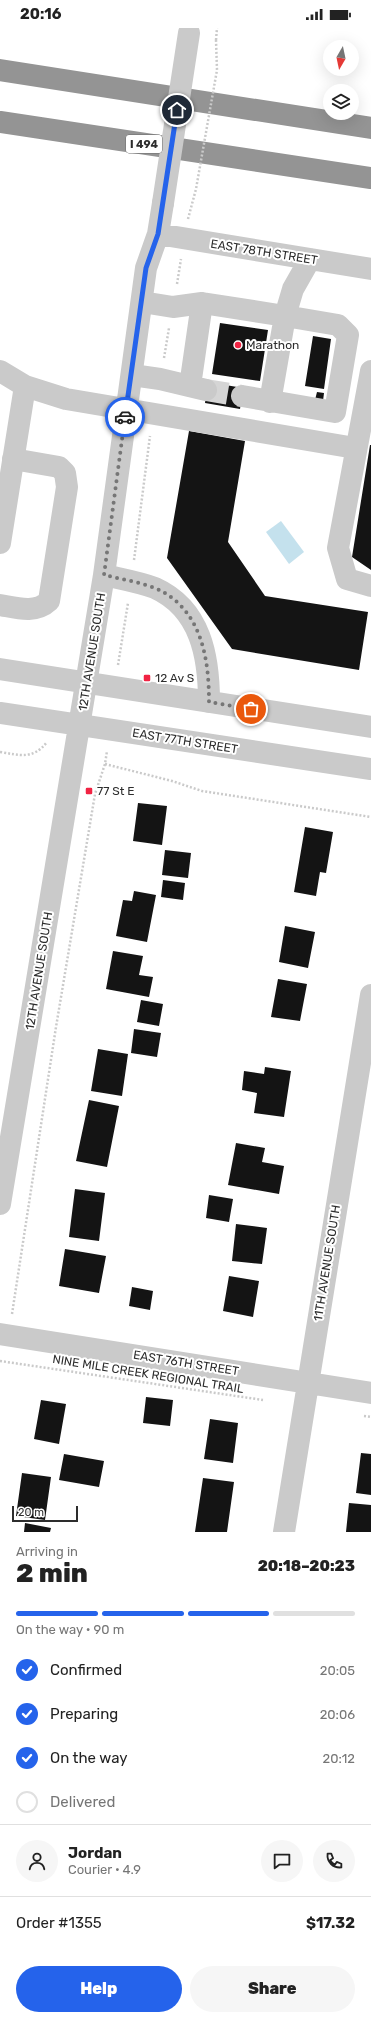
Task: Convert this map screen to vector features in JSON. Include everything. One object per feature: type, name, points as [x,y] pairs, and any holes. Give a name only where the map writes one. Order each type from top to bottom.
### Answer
[{"type":"highway","points":[[0,70],[371,128]]},
{"type":"highway","name":"I 494","points":[[0,122],[371,178]]},
{"type":"street","name":"12TH AVENUE SOUTH","points":[[0,1204],[104,575],[146,268],[158,234],[189,31]]},
{"type":"street","name":"EAST 78TH STREET","points":[[158,234],[371,269]]},
{"type":"street","points":[[270,402],[285,316],[293,289],[310,259]]},
{"type":"street","points":[[142,302],[173,307],[202,303],[285,316],[338,325],[348,335],[335,412],[242,396]]},
{"type":"street","points":[[132,375],[160,379],[198,388],[202,303]]},
{"type":"street","points":[[0,371],[25,386],[66,398],[127,408],[153,415],[356,448]]},
{"type":"street","points":[[371,371],[338,548],[347,579],[371,586]]},
{"type":"street","points":[[0,543],[25,386]]},
{"type":"street","points":[[0,605],[31,610],[43,606],[49,601],[67,487],[65,473],[60,467],[14,459]]},
{"type":"street","points":[[104,575],[131,581],[156,589],[184,609],[195,625],[202,641],[206,658],[209,702]]},
{"type":"street","points":[[0,669],[371,727]]},
{"type":"street","name":"EAST 77TH STREET","points":[[0,712],[371,769]]},
{"type":"street","name":"11TH AVENUE SOUTH","points":[[284,1532],[371,995]]},
{"type":"street","name":"EAST 76TH STREET","points":[[5,1334],[371,1393]]},
{"type":"path","points":[[188,219],[196,189],[216,70],[216,40],[218,28]]},
{"type":"path","points":[[160,379],[179,274]]},
{"type":"path","points":[[116,687],[153,415]]},
{"type":"path","points":[[6,1362],[5,1334],[95,794],[105,764],[110,729]]},
{"type":"path","points":[[105,764],[172,781],[202,791],[371,816]]},
{"type":"path","name":"NINE MILE CREEK REGIONAL TRAIL","points":[[0,1361],[264,1400]]},
{"type":"water","points":[[281,521],[304,552],[289,564],[266,532]]},
{"type":"building","points":[[220,323],[268,330],[260,381],[212,374]]},
{"type":"building","points":[[313,336],[331,339],[324,389],[305,386]]},
{"type":"building","points":[[208,382],[243,388],[240,409],[205,403]]},
{"type":"building","points":[[317,392],[324,393],[323,401],[315,400]]},
{"type":"building","points":[[189,431],[245,441],[228,542],[265,596],[368,612],[359,670],[232,649],[167,558]]},
{"type":"building","points":[[371,445],[371,570],[352,557]]},
{"type":"building","points":[[138,803],[167,806],[162,845],[133,841]]},
{"type":"building","points":[[305,827],[333,832],[326,873],[320,872],[316,896],[294,892]]},
{"type":"building","points":[[165,850],[191,853],[188,878],[162,875]]},
{"type":"building","points":[[163,880],[185,883],[183,900],[161,897]]},
{"type":"building","points":[[134,891],[156,895],[147,942],[116,936],[123,900],[132,901]]},
{"type":"building","points":[[285,926],[315,932],[308,968],[279,962]]},
{"type":"building","points":[[113,951],[143,956],[139,975],[153,977],[149,997],[106,989]]},
{"type":"building","points":[[278,979],[307,984],[300,1021],[271,1017]]},
{"type":"building","points":[[141,1000],[163,1004],[159,1026],[137,1022]]},
{"type":"building","points":[[134,1029],[161,1033],[157,1057],[131,1053]]},
{"type":"building","points":[[98,1049],[128,1054],[122,1096],[91,1091]]},
{"type":"building","points":[[265,1067],[291,1071],[284,1117],[254,1113],[257,1093],[242,1090],[244,1071],[264,1074]]},
{"type":"building","points":[[89,1100],[119,1106],[107,1167],[76,1161]]},
{"type":"building","points":[[236,1143],[265,1148],[262,1162],[284,1166],[279,1194],[228,1185]]},
{"type":"building","points":[[75,1189],[105,1193],[99,1241],[69,1237]]},
{"type":"building","points":[[209,1195],[233,1199],[229,1222],[206,1218]]},
{"type":"building","points":[[236,1224],[267,1228],[262,1264],[232,1261]]},
{"type":"building","points":[[65,1249],[106,1256],[99,1293],[59,1286]]},
{"type":"building","points":[[229,1276],[259,1281],[253,1317],[223,1311]]},
{"type":"building","points":[[132,1287],[153,1291],[150,1310],[129,1306]]},
{"type":"building","points":[[146,1397],[173,1400],[170,1426],[143,1423]]},
{"type":"building","points":[[41,1400],[66,1404],[59,1444],[34,1439]]},
{"type":"building","points":[[210,1419],[238,1423],[233,1463],[204,1459]]},
{"type":"building","points":[[361,1453],[371,1454],[371,1495],[356,1493]]},
{"type":"building","points":[[64,1454],[104,1461],[99,1487],[59,1480]]},
{"type":"building","points":[[22,1473],[51,1477],[45,1520],[16,1516]]},
{"type":"building","points":[[203,1478],[234,1482],[227,1532],[195,1532]]},
{"type":"building","points":[[349,1503],[371,1505],[371,1532],[346,1532]]},
{"type":"building","points":[[25,1523],[51,1528],[50,1532],[24,1532]]},
{"type":"tunnel","points":[[206,390],[242,396]]},
{"type":"way so far","points":[[125,417],[104,575],[144,584],[156,589],[184,609],[195,625],[202,641],[209,679],[209,702],[251,709]]},
{"type":"place","name":"Marathon","points":[[238,345]]},
{"type":"place","name":"12 Av S","points":[[147,678]]},
{"type":"place","name":"77 St E","points":[[89,791]]},
{"type":"route","points":[[125,417],[146,268],[158,234],[177,110]]}]
